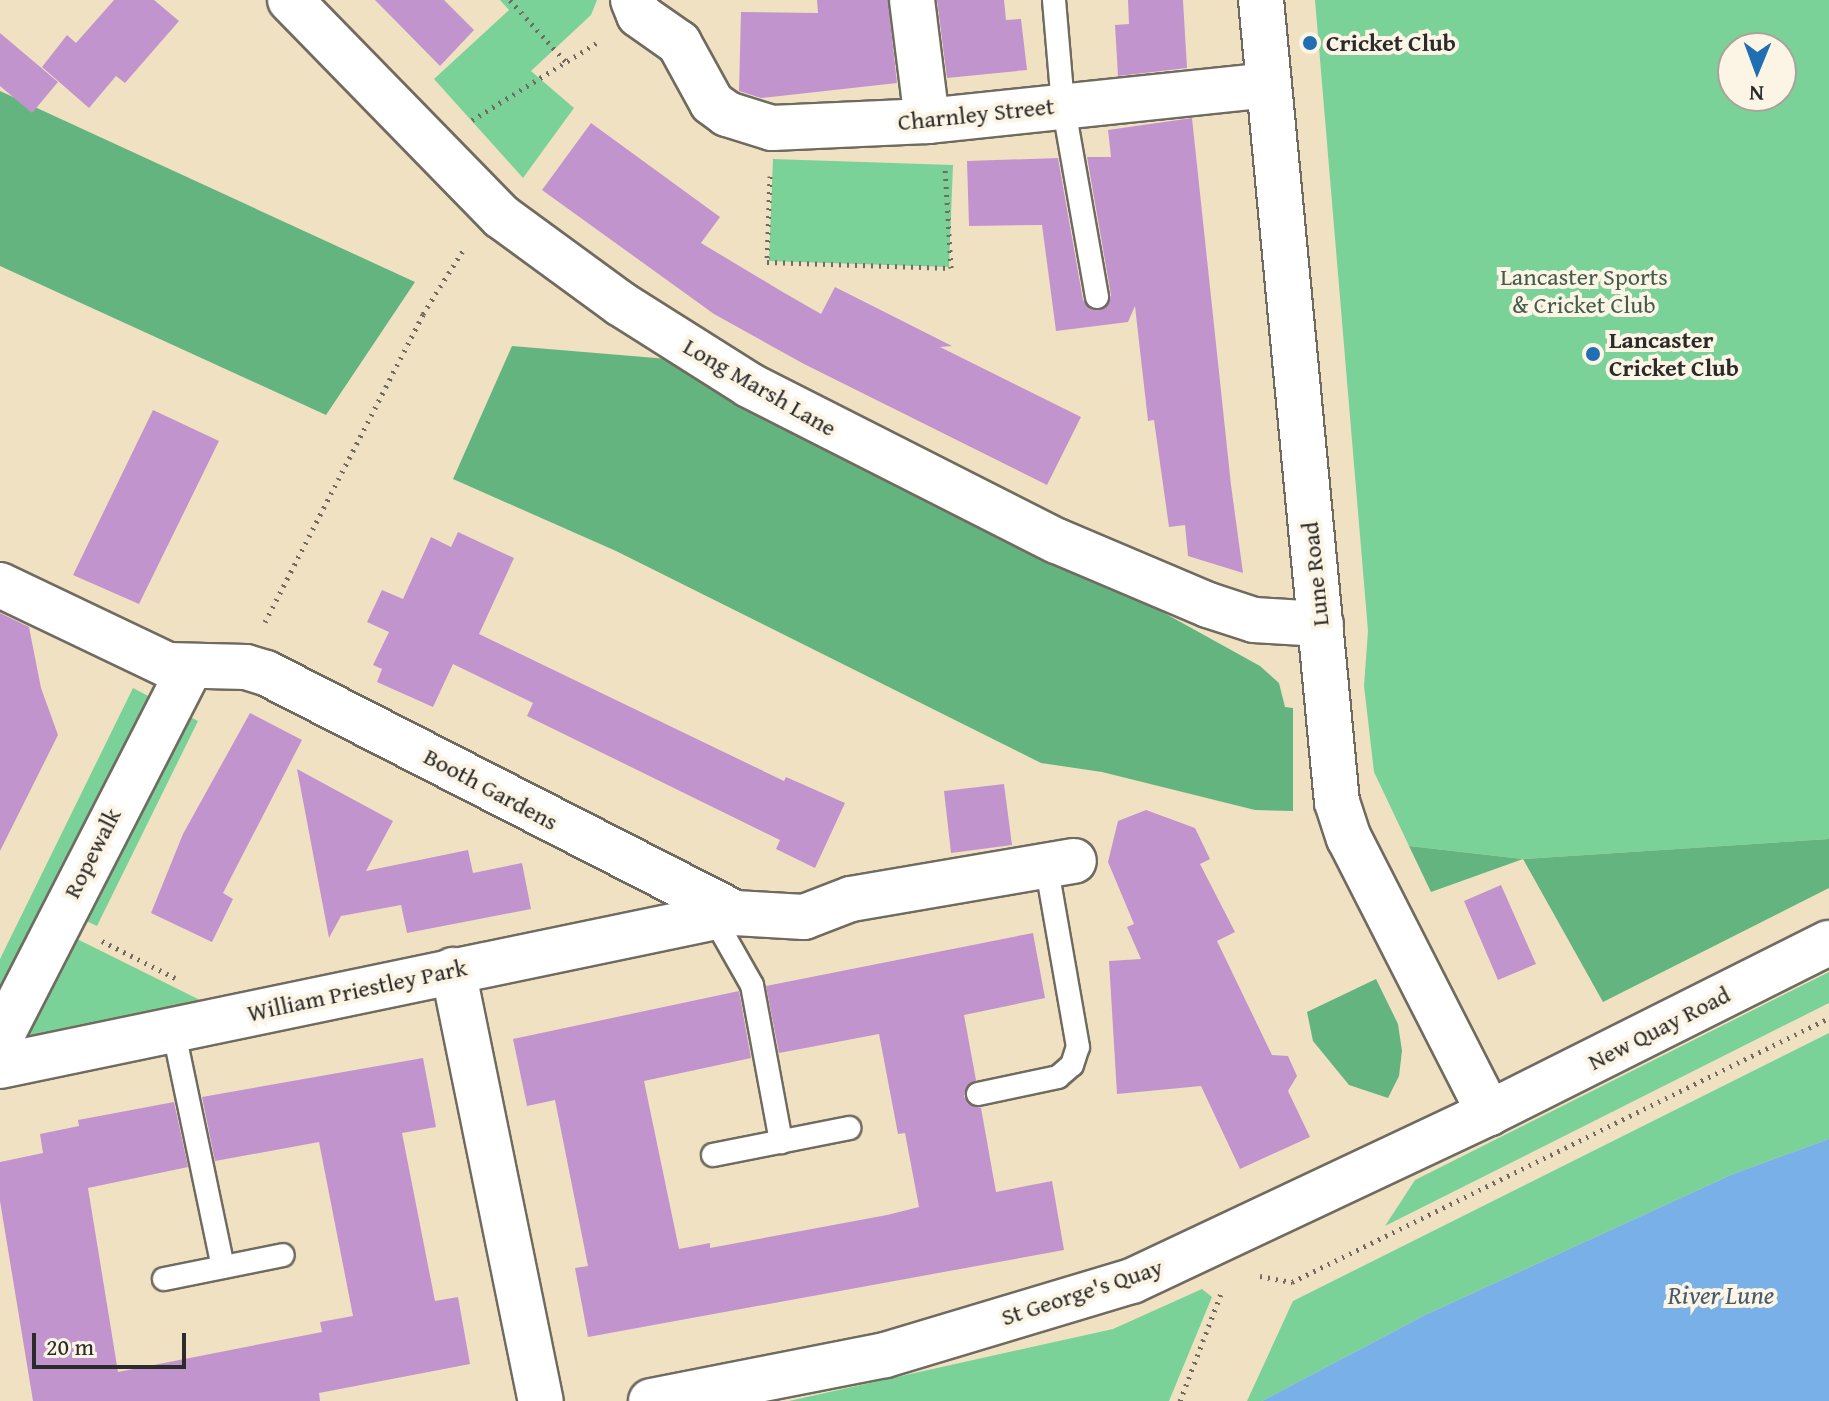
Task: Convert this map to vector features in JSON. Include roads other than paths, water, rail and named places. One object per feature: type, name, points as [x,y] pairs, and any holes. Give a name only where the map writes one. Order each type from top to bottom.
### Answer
[{"type":"street","name":"Long Marsh Lane","points":[[290,0],[491,205],[621,304],[749,385],[1057,541],[1208,605],[1254,620],[1321,624]]},
{"type":"street","points":[[912,0],[934,120]]},
{"type":"street","name":"Lune Road","points":[[1261,0],[1337,802],[1349,838],[1489,1113]]},
{"type":"street","name":"Charnley Street","points":[[636,8],[679,43],[705,83],[712,103],[727,114],[772,128],[934,120],[1063,104],[1267,85]]},
{"type":"street","name":"Booth Gardens","points":[[0,585],[143,655],[189,669],[246,667],[313,695],[725,916],[804,917],[875,894],[1061,865]]},
{"type":"street","name":"Ropewalk","points":[[0,1039],[58,920],[189,669]]},
{"type":"street","name":"William Priestley Park","points":[[0,1066],[725,916]]},
{"type":"street","name":"New Quay Road","points":[[1489,1113],[1829,943]]},
{"type":"street","points":[[453,970],[541,1401]]},
{"type":"street","name":"St George's Quay","points":[[651,1401],[885,1355],[1132,1281],[1489,1113]]},
{"type":"lane","points":[[1054,0],[1063,104],[1097,297]]},
{"type":"lane","points":[[978,1094],[1058,1077],[1072,1065],[1078,1047],[1061,865]]},
{"type":"lane","points":[[725,916],[752,985],[781,1142]]},
{"type":"lane","points":[[173,1028],[223,1267]]},
{"type":"lane","points":[[713,1155],[849,1128]]},
{"type":"lane","points":[[164,1279],[283,1255]]},
{"type":"water","name":"River Lune","points":[[1829,1139],[1829,1401],[1262,1401],[1425,1315],[1733,1174]]},
{"type":"place","name":"Cricket Club","points":[[1310,43]]},
{"type":"place","name":"Lancaster Cricket Club","points":[[1593,354]]},
{"type":"park label","name":"Lancaster Sports & Cricket Club","points":[[1584,291]]}]
